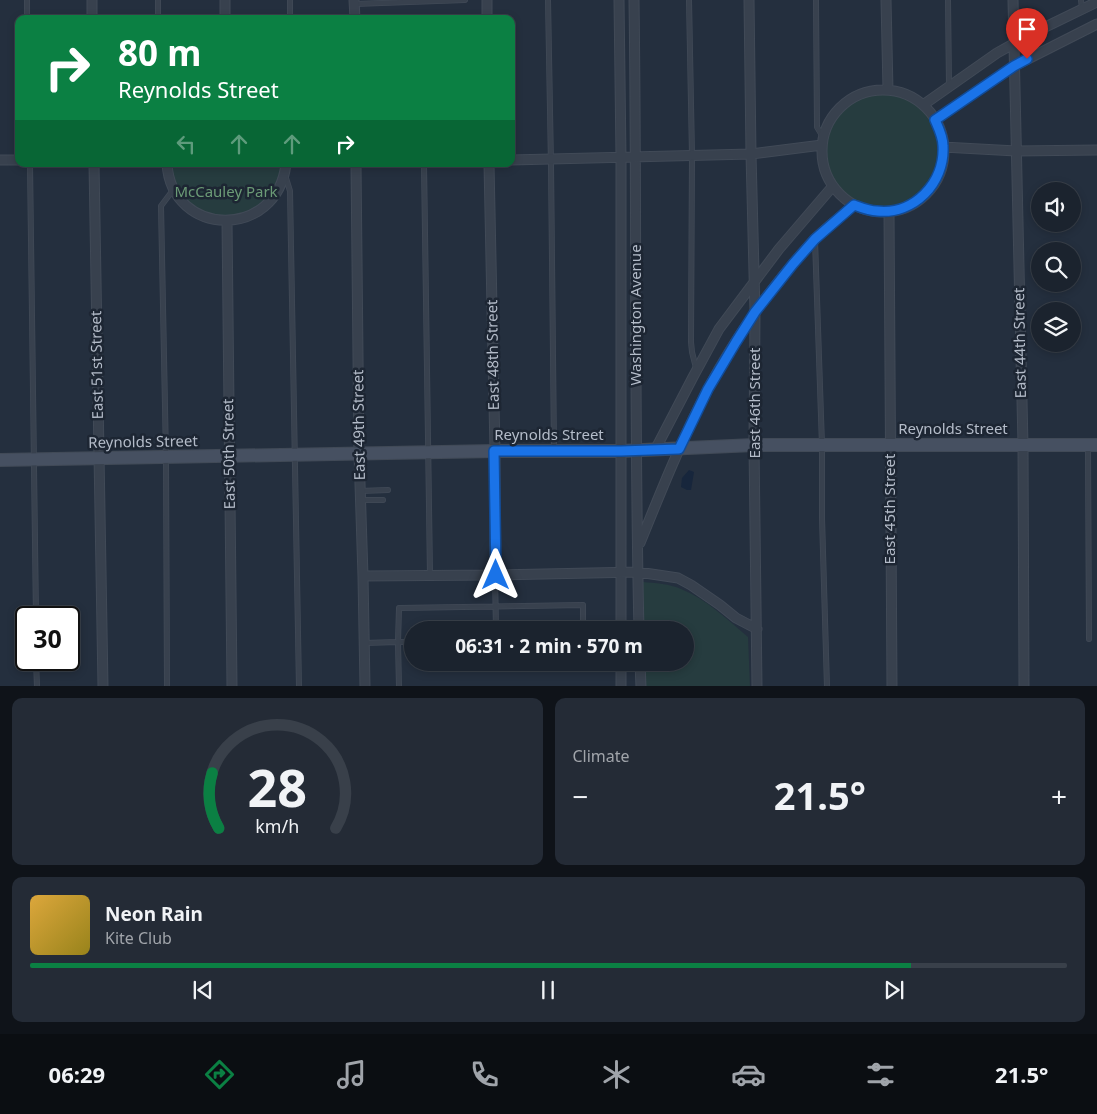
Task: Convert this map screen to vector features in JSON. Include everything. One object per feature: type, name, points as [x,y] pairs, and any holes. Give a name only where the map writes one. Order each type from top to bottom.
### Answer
[{"type":"street","points":[[92,0],[92,15]]},
{"type":"street","points":[[224,0],[225,15]]},
{"type":"street","points":[[487,0],[487,15]]},
{"type":"street","name":"Washington Avenue","points":[[619,0],[621,621]]},
{"type":"street","name":"Washington Avenue","points":[[634,0],[636,450],[639,621]]},
{"type":"street","name":"East 46th Street","points":[[749,0],[755,312],[754,445],[757,686]]},
{"type":"street","points":[[886,0],[888,90]]},
{"type":"street","name":"East 44th Street","points":[[1013,0],[1023,445],[1024,686]]},
{"type":"street","points":[[354,2],[355,15]]},
{"type":"street","points":[[922,105],[997,53],[1082,4],[1097,2]]},
{"type":"street","points":[[935,120],[1014,66],[1097,24]]},
{"type":"street","points":[[874,90],[888,90],[906,95],[922,105],[935,120],[941,133],[943,147],[942,166],[934,183],[922,197],[906,207],[878,212],[854,205],[839,194],[833,186],[823,163],[823,141],[830,120],[849,100],[874,90]]},
{"type":"street","points":[[515,160],[751,154],[823,141]]},
{"type":"street","points":[[943,147],[1016,151],[1097,150]]},
{"type":"street","points":[[0,160],[15,160]]},
{"type":"street","name":"East 51st Street","points":[[94,167],[103,686]]},
{"type":"street","points":[[167,167],[167,172],[174,189],[181,200],[192,210],[208,218],[226,221],[243,218],[259,211],[271,201],[279,189],[285,175],[286,167]]},
{"type":"street","name":"East 49th Street","points":[[356,167],[359,454],[365,686]]},
{"type":"street","name":"East 48th Street","points":[[489,167],[496,575]]},
{"type":"street","points":[[655,450],[719,329],[754,280],[833,186]]},
{"type":"street","points":[[638,546],[679,449],[708,389],[755,312],[815,239],[854,205]]},
{"type":"street","name":"East 45th Street","points":[[889,211],[892,686]]},
{"type":"street","name":"East 50th Street","points":[[226,221],[232,686]]},
{"type":"street","name":"Reynolds Street","points":[[0,460],[494,451],[621,451],[754,445],[1093,445]]},
{"type":"street","points":[[363,576],[638,572],[678,578],[720,605],[736,618],[757,629]]},
{"type":"street","points":[[621,671],[621,686]]},
{"type":"street","points":[[640,671],[640,686]]},
{"type":"lane","points":[[27,0],[28,15]]},
{"type":"lane","points":[[158,0],[158,15]]},
{"type":"lane","points":[[290,0],[290,15]]},
{"type":"lane","points":[[354,2],[465,0]]},
{"type":"lane","points":[[548,0],[554,451]]},
{"type":"lane","points":[[689,0],[692,155],[691,342],[696,370]]},
{"type":"lane","points":[[816,0],[817,127],[823,141]]},
{"type":"lane","points":[[948,0],[949,86]]},
{"type":"lane","points":[[30,167],[36,606]]},
{"type":"lane","points":[[424,167],[430,576]]},
{"type":"lane","points":[[285,175],[290,191],[299,686]]},
{"type":"lane","points":[[167,686],[166,457],[161,206],[174,189]]},
{"type":"lane","points":[[815,239],[827,686]]},
{"type":"lane","points":[[1089,638],[1093,445]]},
{"type":"lane","points":[[361,496],[388,490]]},
{"type":"lane","points":[[361,496],[383,500]]},
{"type":"lane","points":[[496,575],[496,621]]},
{"type":"lane","points":[[399,686],[399,608],[583,605],[583,621]]},
{"type":"lane","points":[[364,644],[404,642]]},
{"type":"lane","points":[[36,671],[36,686]]},
{"type":"green space","points":[[883,90],[906,95],[926,108],[939,128],[944,151],[939,174],[926,194],[906,207],[883,212],[860,207],[840,194],[827,174],[822,151],[827,128],[840,108],[860,95]]},
{"type":"green space","name":"McCauley Park","points":[[168,167],[285,167],[279,189],[243,218],[208,218],[181,200]]},
{"type":"green space","points":[[643,582],[672,586],[699,598],[748,637],[750,686],[645,686],[644,671],[694,671],[694,621],[644,621]]},
{"type":"water","points":[[689,470],[694,472],[691,490],[687,490],[681,487],[682,478]]},
{"type":"route","points":[[496,575],[494,451],[679,449],[708,389],[755,312],[815,239],[854,205],[878,212],[889,211],[906,207],[922,197],[934,183],[942,166],[943,147],[941,133],[935,120],[1027,59]]}]
